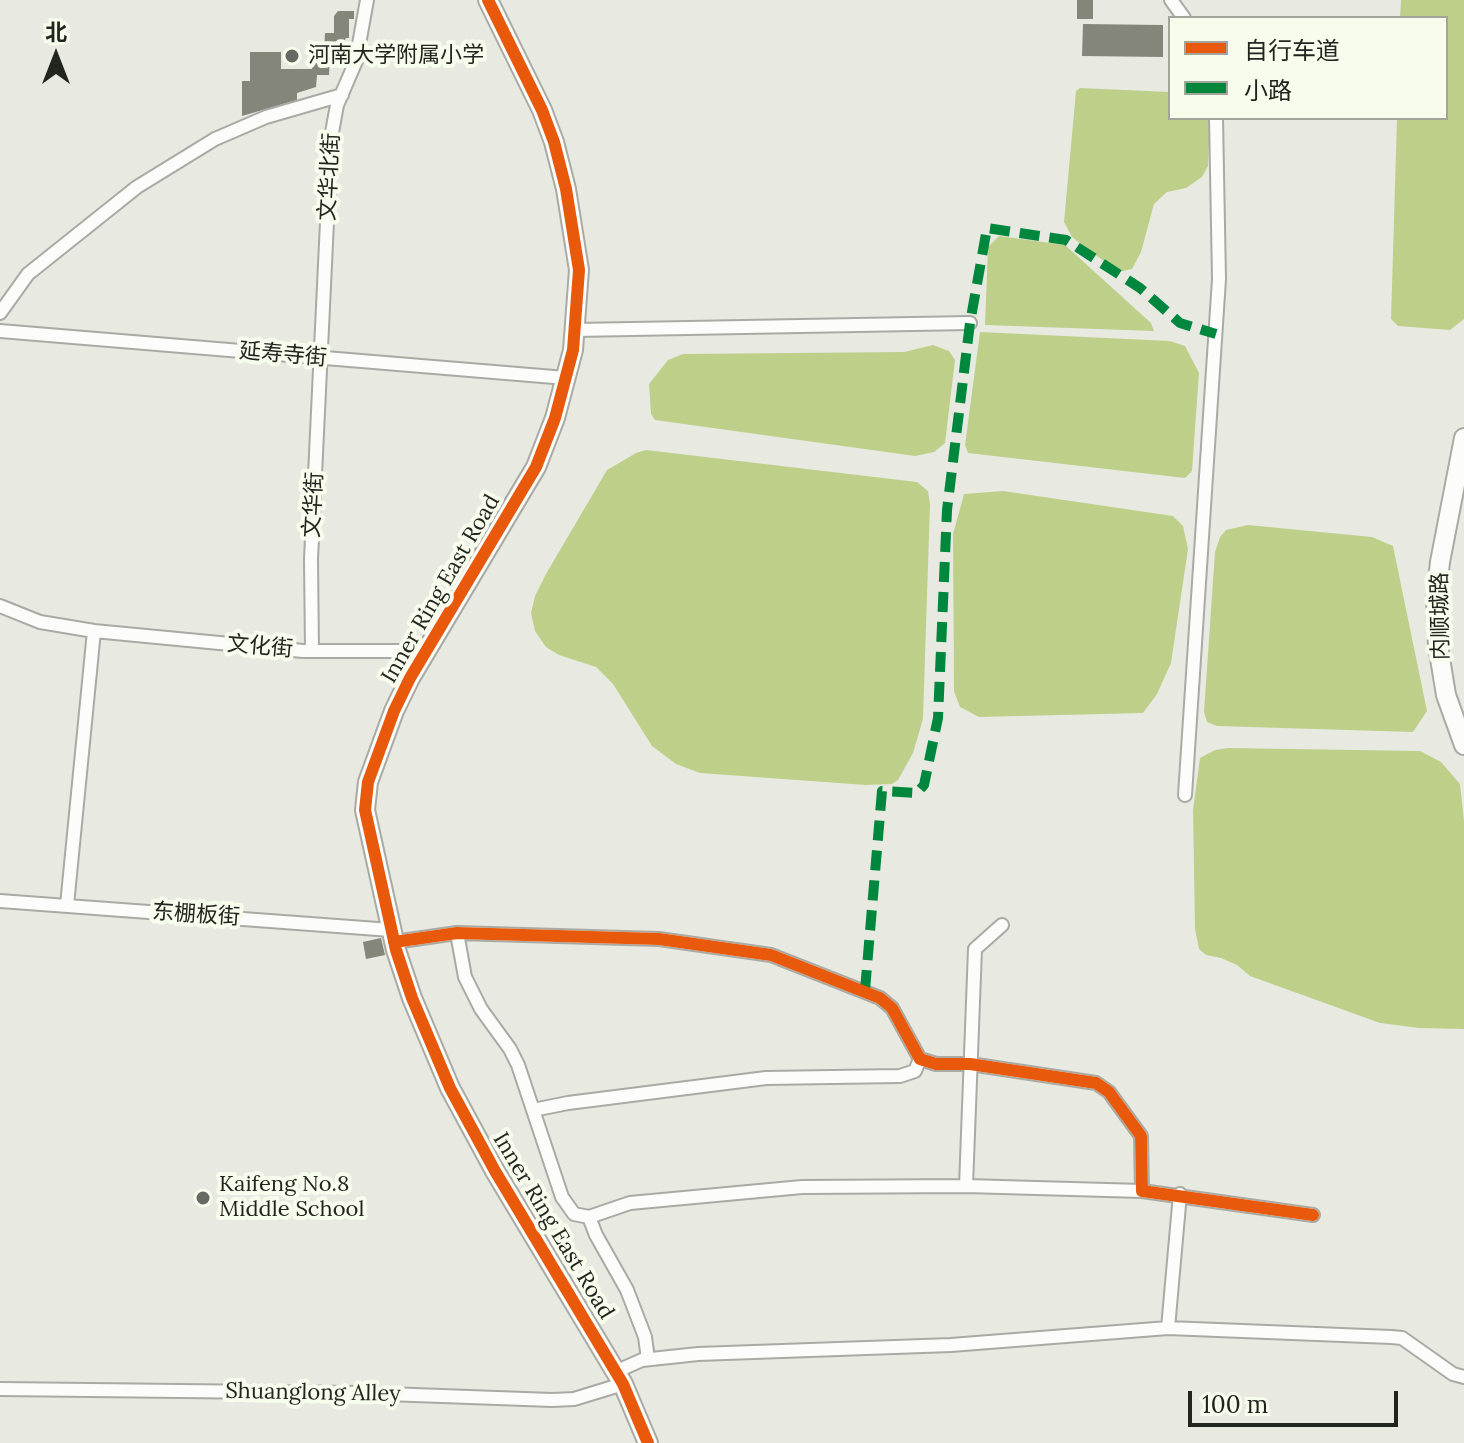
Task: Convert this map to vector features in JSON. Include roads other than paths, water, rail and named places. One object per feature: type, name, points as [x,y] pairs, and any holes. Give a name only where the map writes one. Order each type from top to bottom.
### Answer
[{"type":"street","name":"文华北街","points":[[322,359],[333,118],[356,61],[367,0]]},
{"type":"street","name":"Inner Ring East Road","points":[[488,0],[542,110],[554,142],[573,222],[579,270],[573,350],[555,418],[536,467],[426,651],[394,711],[365,796],[367,828],[392,936],[412,998],[450,1088],[495,1171],[619,1378],[648,1443]]},
{"type":"street","points":[[0,313],[28,274],[137,187],[215,139],[266,117],[342,95]]},
{"type":"street","points":[[1185,795],[1218,292],[1216,120]]},
{"type":"street","points":[[575,330],[970,323]]},
{"type":"street","name":"延寿寺街","points":[[0,331],[566,378]]},
{"type":"street","name":"文华街","points":[[312,651],[311,559],[322,359]]},
{"type":"street","name":"内顺城路","points":[[1464,438],[1436,599],[1438,646],[1446,695],[1464,745]]},
{"type":"street","name":"文化街","points":[[0,606],[40,622],[94,631],[312,651],[426,651]]},
{"type":"street","points":[[67,905],[94,631]]},
{"type":"street","name":"东棚板街","points":[[0,901],[392,936],[457,933],[659,939],[771,955],[880,998],[892,1008],[920,1059]]},
{"type":"street","points":[[966,1186],[975,949],[1002,925]]},
{"type":"street","points":[[457,933],[465,977],[472,993],[510,1049],[562,1197],[574,1214],[589,1217],[630,1203],[802,1187],[966,1186],[1180,1194],[1313,1215]]},
{"type":"street","points":[[533,1110],[766,1078],[900,1076],[915,1071],[920,1059],[936,1064],[970,1064],[1083,1079],[1109,1092],[1141,1136],[1142,1191]]},
{"type":"street","points":[[1168,1328],[1180,1194]]},
{"type":"street","points":[[589,1217],[627,1290],[645,1337],[648,1359]]},
{"type":"street","name":"Shuanglong Alley","points":[[0,1389],[574,1399],[619,1378],[648,1359],[698,1354],[951,1345],[1168,1328],[1402,1338],[1453,1374],[1464,1377]]},
{"type":"place","name":"河南大学附属小学","points":[[292,56]]},
{"type":"place","name":"Kaifeng No.8 Middle School","points":[[203,1198]]}]
